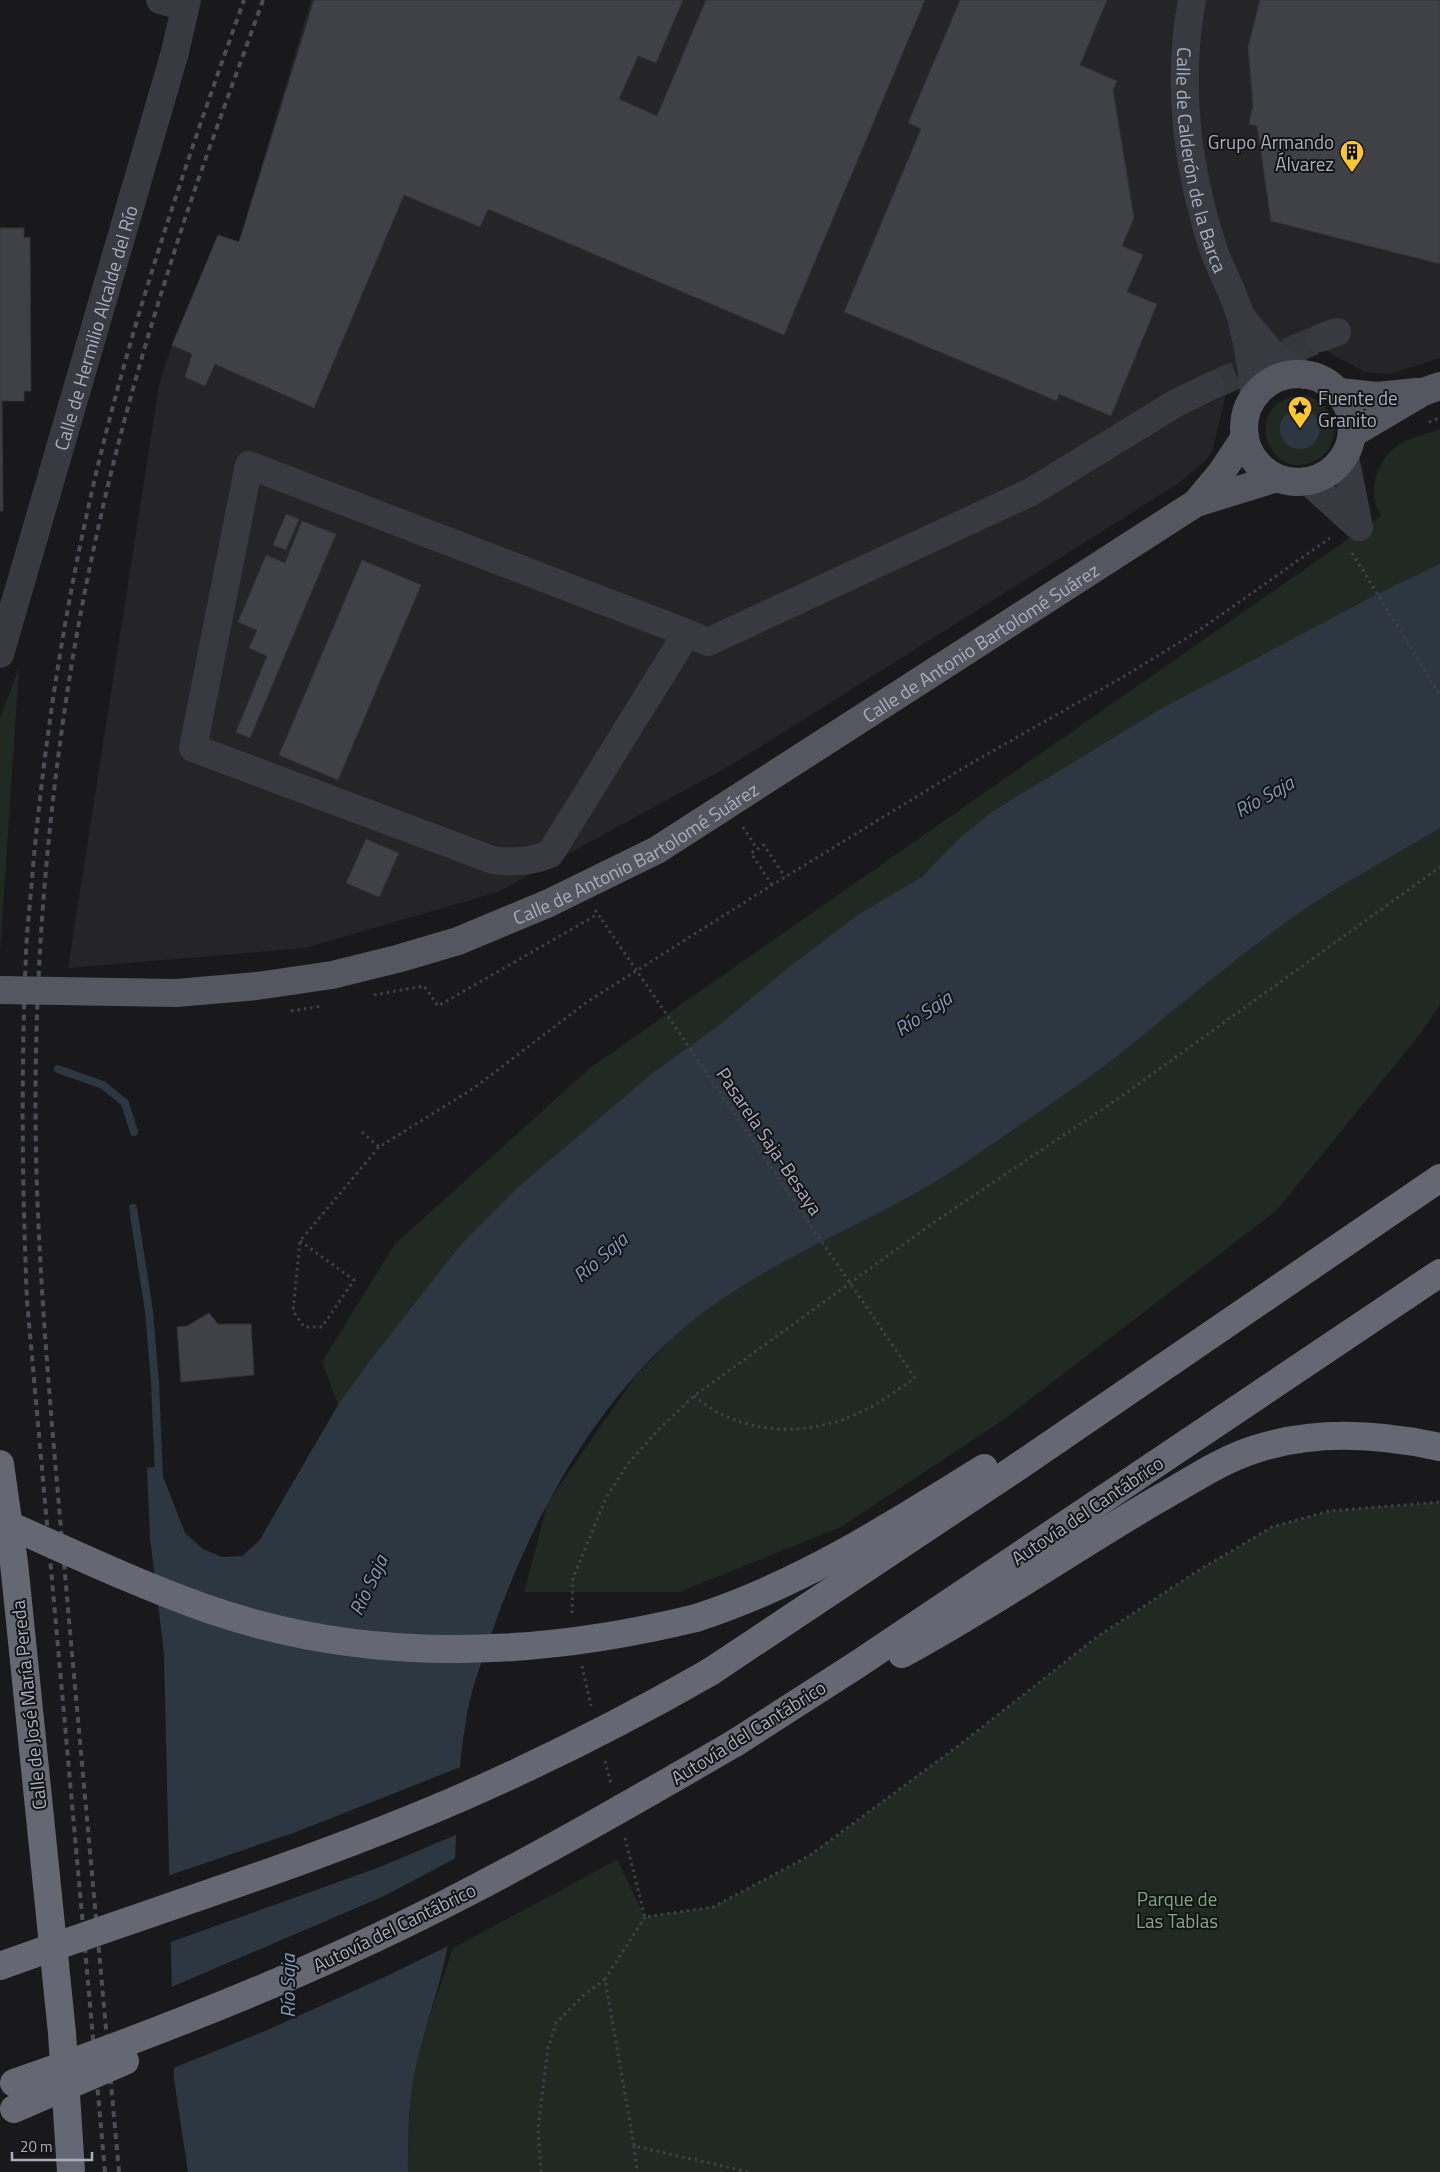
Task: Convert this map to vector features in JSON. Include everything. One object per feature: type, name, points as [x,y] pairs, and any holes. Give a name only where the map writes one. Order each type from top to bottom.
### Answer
[{"type":"highway","points":[[0,1521],[156,1590],[207,1608],[282,1629],[324,1638],[405,1648],[494,1649],[603,1638],[696,1618],[774,1587],[926,1504],[1440,1178]]},
{"type":"highway","points":[[0,1966],[303,1860],[464,1796],[601,1732],[710,1672],[1013,1470],[1405,1201]]},
{"type":"highway","name":"Autovía del Cantábrico","points":[[7,2098],[161,2046],[271,1994],[446,1904],[628,1805],[735,1743],[858,1664],[1440,1272]]},
{"type":"highway","points":[[735,1743],[989,1605],[1112,1526],[1225,1461],[1256,1448],[1323,1437],[1393,1439],[1440,1446]]},
{"type":"highway","name":"Calle de José María Pereda","points":[[0,1464],[14,1563],[62,2033],[71,2172]]},
{"type":"main road","points":[[1348,446],[1350,412],[1339,392],[1316,377],[1303,374],[1288,375],[1275,380],[1254,396],[1245,417],[1245,437],[1248,450],[1255,461],[1265,471],[1289,484],[1323,476],[1335,468],[1348,446],[1432,389]]},
{"type":"main road","points":[[1339,392],[1377,396],[1432,389]]},
{"type":"main road","name":"Calle de Antonio Bartolomé Suárez","points":[[1196,503],[1221,472],[1245,437]]},
{"type":"main road","name":"Calle de Antonio Bartolomé Suárez","points":[[0,990],[176,993],[257,986],[341,972],[396,959],[458,941],[549,903],[657,850],[1196,503],[1277,478]]},
{"type":"street","name":"Calle de Calderón de la Barca","points":[[1192,0],[1186,36],[1183,83],[1190,152],[1207,230],[1241,316],[1251,366],[1254,396]]},
{"type":"street","name":"Calle de Hermilio Alcalde del Río","points":[[0,654],[175,52],[177,2]]},
{"type":"street","name":"Calle de Calderón de la Barca","points":[[1241,316],[1269,350],[1303,374]]},
{"type":"street","points":[[687,633],[550,854],[540,858],[518,862],[493,860],[193,748],[249,465],[687,633],[708,642],[1022,496],[1176,403],[1211,386]]},
{"type":"street","points":[[1348,446],[1351,532]]},
{"type":"street","points":[[1308,481],[1351,532]]},
{"type":"path","points":[[1424,424],[1440,418]]},
{"type":"path","points":[[300,1241],[354,1280],[322,1327],[304,1327],[293,1311],[300,1241],[378,1147],[474,1088],[588,1002],[772,885],[975,761],[1123,677],[1198,631],[1339,532],[1351,532],[1440,695]]},
{"type":"path","points":[[746,832],[757,849]]},
{"type":"path","points":[[772,885],[751,852],[764,845],[785,878]]},
{"type":"path","name":"Pasarela Saja-Besaya","points":[[594,907],[915,1378],[865,1411],[832,1424],[790,1430],[759,1427],[722,1415],[694,1396]]},
{"type":"path","points":[[374,995],[424,986],[438,1006],[598,914]]},
{"type":"path","points":[[362,1132],[378,1147]]},
{"type":"path","points":[[540,2172],[538,2129],[548,2048],[556,2023],[583,1996],[605,1979],[645,1918]]},
{"type":"path","points":[[605,1979],[637,2172]]},
{"type":"path","points":[[634,2146],[749,2172]]},
{"type":"shaded area","points":[[311,0],[1440,0],[1440,358],[1390,374],[1365,372],[1326,351],[1308,349],[1293,343],[1231,373],[1212,452],[1203,463],[1179,483],[733,764],[498,892],[305,948],[68,968],[159,385],[172,345],[218,235],[239,242]]},
{"type":"green space","points":[[1305,395],[1320,403],[1330,416],[1333,423],[1333,439],[1326,453],[1315,461],[1296,465],[1282,460],[1272,450],[1266,437],[1266,423],[1272,410],[1284,400]],"holes":[[[1320,425],[1319,435],[1315,442],[1303,449],[1289,445],[1280,431]]]},
{"type":"green space","points":[[1440,429],[1440,580],[859,914],[517,1188],[462,1243],[338,1405],[322,1362],[395,1244],[590,1068],[1381,516],[1375,504],[1374,486],[1383,462],[1400,444]]},
{"type":"green space","points":[[19,668],[0,953],[0,719]]},
{"type":"green space","points":[[1440,796],[1440,1005],[1421,1033],[1276,1211],[1003,1420],[841,1527],[679,1592],[524,1592],[548,1502],[635,1377],[768,1236]]},
{"type":"green space","name":"Parque de Las Tablas","points":[[1440,1502],[1440,2172],[408,2172],[409,2114],[416,2063],[425,2030],[453,1948],[617,1860],[645,1917],[713,1907],[809,1856],[958,1746],[1097,1637],[1196,1572],[1272,1527],[1329,1511]]},
{"type":"water","points":[[1304,409],[1311,412],[1317,418],[1320,429],[1319,437],[1311,446],[1304,449],[1296,449],[1289,446],[1281,437],[1280,425],[1283,418],[1292,410]]},
{"type":"water","name":"Río Saja","points":[[1440,564],[1440,828],[1299,913],[1228,966],[1112,1060],[969,1160],[897,1203],[784,1261],[712,1306],[679,1332],[646,1364],[616,1398],[589,1435],[564,1474],[522,1556],[504,1599],[470,1700],[462,1746],[450,1930],[443,1968],[417,2062],[411,2092],[408,2172],[188,2172],[174,2079],[164,1653],[150,1538],[147,1468],[159,1466],[185,1533],[203,1549],[222,1557],[242,1556],[259,1541],[338,1405],[462,1243],[517,1188],[654,1072],[717,1027],[784,971],[859,914],[922,877],[961,837],[992,812],[1159,710],[1383,591]]},
{"type":"pier","points":[[463,1766],[458,1834],[380,1867],[168,1943],[167,1876],[296,1832]]},
{"type":"pier","points":[[456,1858],[450,1945],[265,2031],[171,2069],[169,1988],[384,1896]]},
{"type":"building","points":[[314,0],[683,0],[656,63],[638,56],[619,99],[657,116],[706,0],[925,0],[784,335],[488,209],[480,227],[404,195],[314,408],[215,364],[205,386],[185,377],[192,354],[172,345],[218,235],[239,242]]},
{"type":"building","points":[[960,0],[1107,0],[1080,65],[1117,81],[1113,90],[1134,218],[1122,246],[1143,255],[1127,292],[1157,304],[1111,416],[1059,394],[1057,401],[844,312],[921,129],[908,123]]},
{"type":"building","name":"Grupo Armando Álvarez","points":[[1260,0],[1440,0],[1440,264],[1271,221],[1257,126],[1249,124],[1253,105],[1248,47]]},
{"type":"building","points":[[0,228],[24,228],[24,238],[30,237],[31,391],[24,391],[24,401],[2,401],[3,511],[0,511]]},
{"type":"building","points":[[286,514],[299,519],[286,550],[273,545]]},
{"type":"building","points":[[302,521],[336,534],[250,738],[236,732],[267,656],[249,648],[257,630],[238,622],[266,555],[285,563]]},
{"type":"building","points":[[362,560],[421,585],[338,780],[279,755]]},
{"type":"building","points":[[366,839],[399,853],[379,897],[346,883]]},
{"type":"building","points":[[209,1313],[218,1324],[251,1324],[254,1375],[181,1382],[177,1327],[187,1326]]},
{"type":"waterway","points":[[58,1069],[103,1085],[125,1103],[134,1132]]},
{"type":"waterway","points":[[133,1208],[149,1311],[155,1383],[159,1477]]},
{"type":"tunnel","points":[[1211,386],[1320,338]]},
{"type":"railway","points":[[105,2172],[27,1301],[23,1127],[23,1040],[27,943],[38,818],[57,671],[74,574],[95,478],[126,357],[144,297],[202,118],[244,0]]},
{"type":"railway","points":[[119,2172],[42,1294],[36,1126],[36,1062],[41,934],[52,807],[69,681],[88,577],[111,475],[152,322],[202,169],[263,0]]},
{"type":"place","name":"Grupo Armando Álvarez","points":[[1352,173]]},
{"type":"place","name":"Fuente de Granito","points":[[1300,429]]}]
